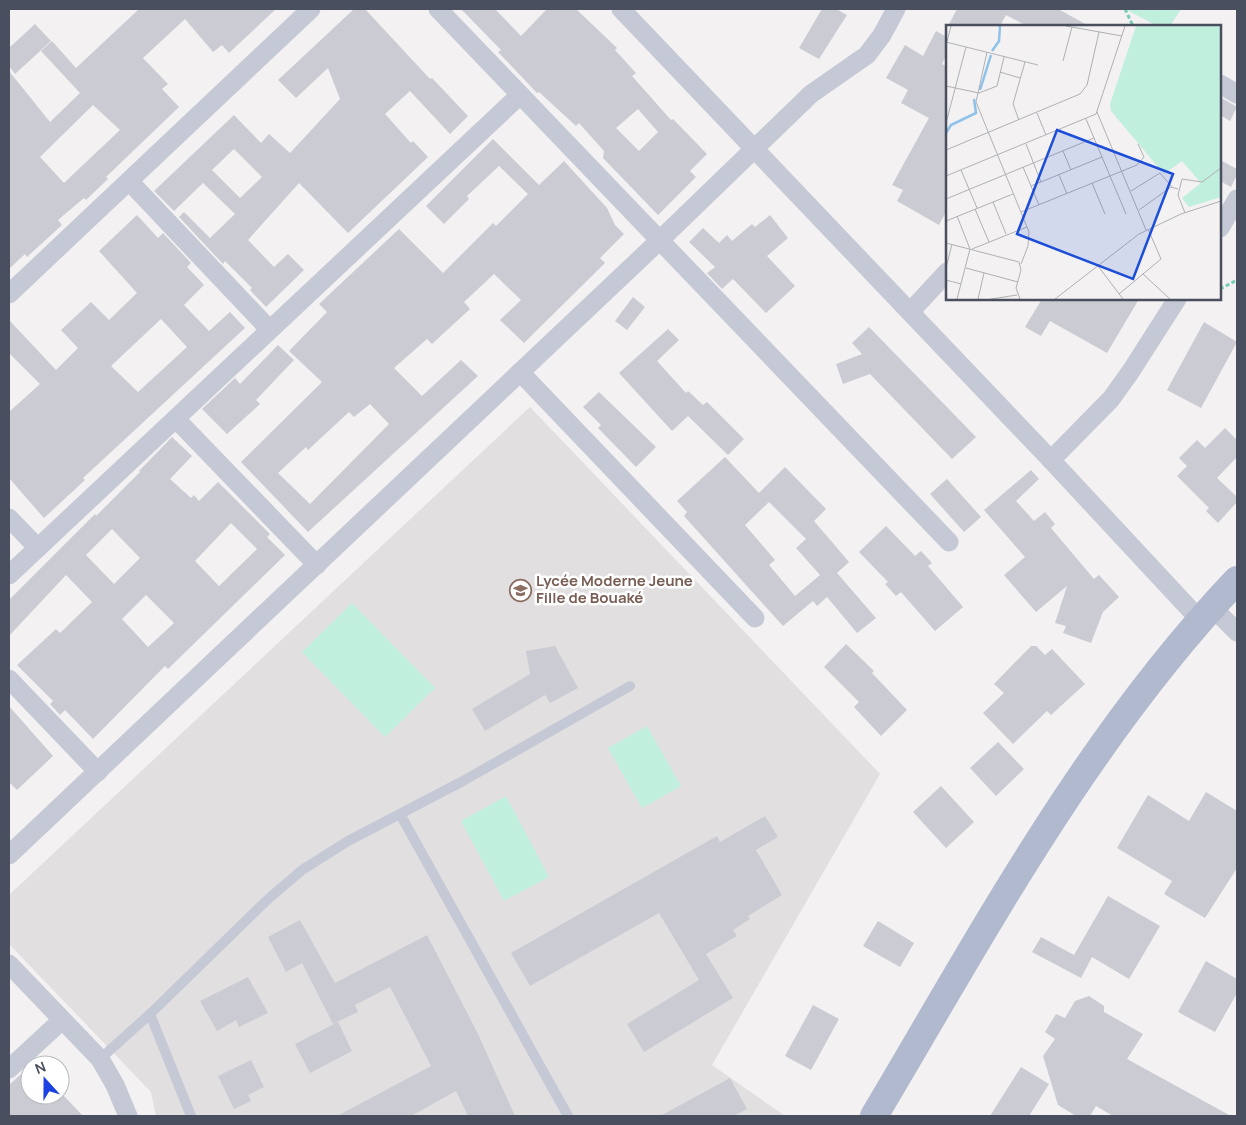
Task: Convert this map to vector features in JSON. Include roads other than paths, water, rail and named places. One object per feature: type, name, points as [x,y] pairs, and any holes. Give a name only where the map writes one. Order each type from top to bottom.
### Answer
[{"type":"main road","points":[[874,1116],[1047,826],[1105,740],[1206,613],[1237,580]]},
{"type":"street","points":[[9,294],[311,9]]},
{"type":"street","points":[[438,9],[949,542]]},
{"type":"street","points":[[621,9],[1052,460],[1206,613],[1237,632]]},
{"type":"street","points":[[9,855],[756,149],[811,94],[867,55],[882,35],[896,9]]},
{"type":"street","points":[[1221,85],[1237,94]]},
{"type":"street","points":[[9,575],[520,95]]},
{"type":"street","points":[[129,181],[269,329]]},
{"type":"street","points":[[1221,226],[1237,199]]},
{"type":"street","points":[[910,312],[946,273]]},
{"type":"street","points":[[1052,460],[1111,398],[1131,372],[1176,300]]},
{"type":"street","points":[[520,372],[755,618]]},
{"type":"street","points":[[176,419],[317,565]]},
{"type":"street","points":[[9,518],[38,548]]},
{"type":"street","points":[[9,679],[98,772]]},
{"type":"street","points":[[9,964],[100,1059],[115,1085],[128,1116]]},
{"type":"street","points":[[9,1070],[62,1020]]},
{"type":"lane","points":[[100,1059],[150,1014],[266,901],[302,870],[348,841],[630,686]]},
{"type":"lane","points":[[400,814],[568,1116]]},
{"type":"lane","points":[[150,1014],[191,1116]]},
{"type":"place","name":"Lycée Moderne Jeune Fille de Bouaké","points":[[520,590]]}]
